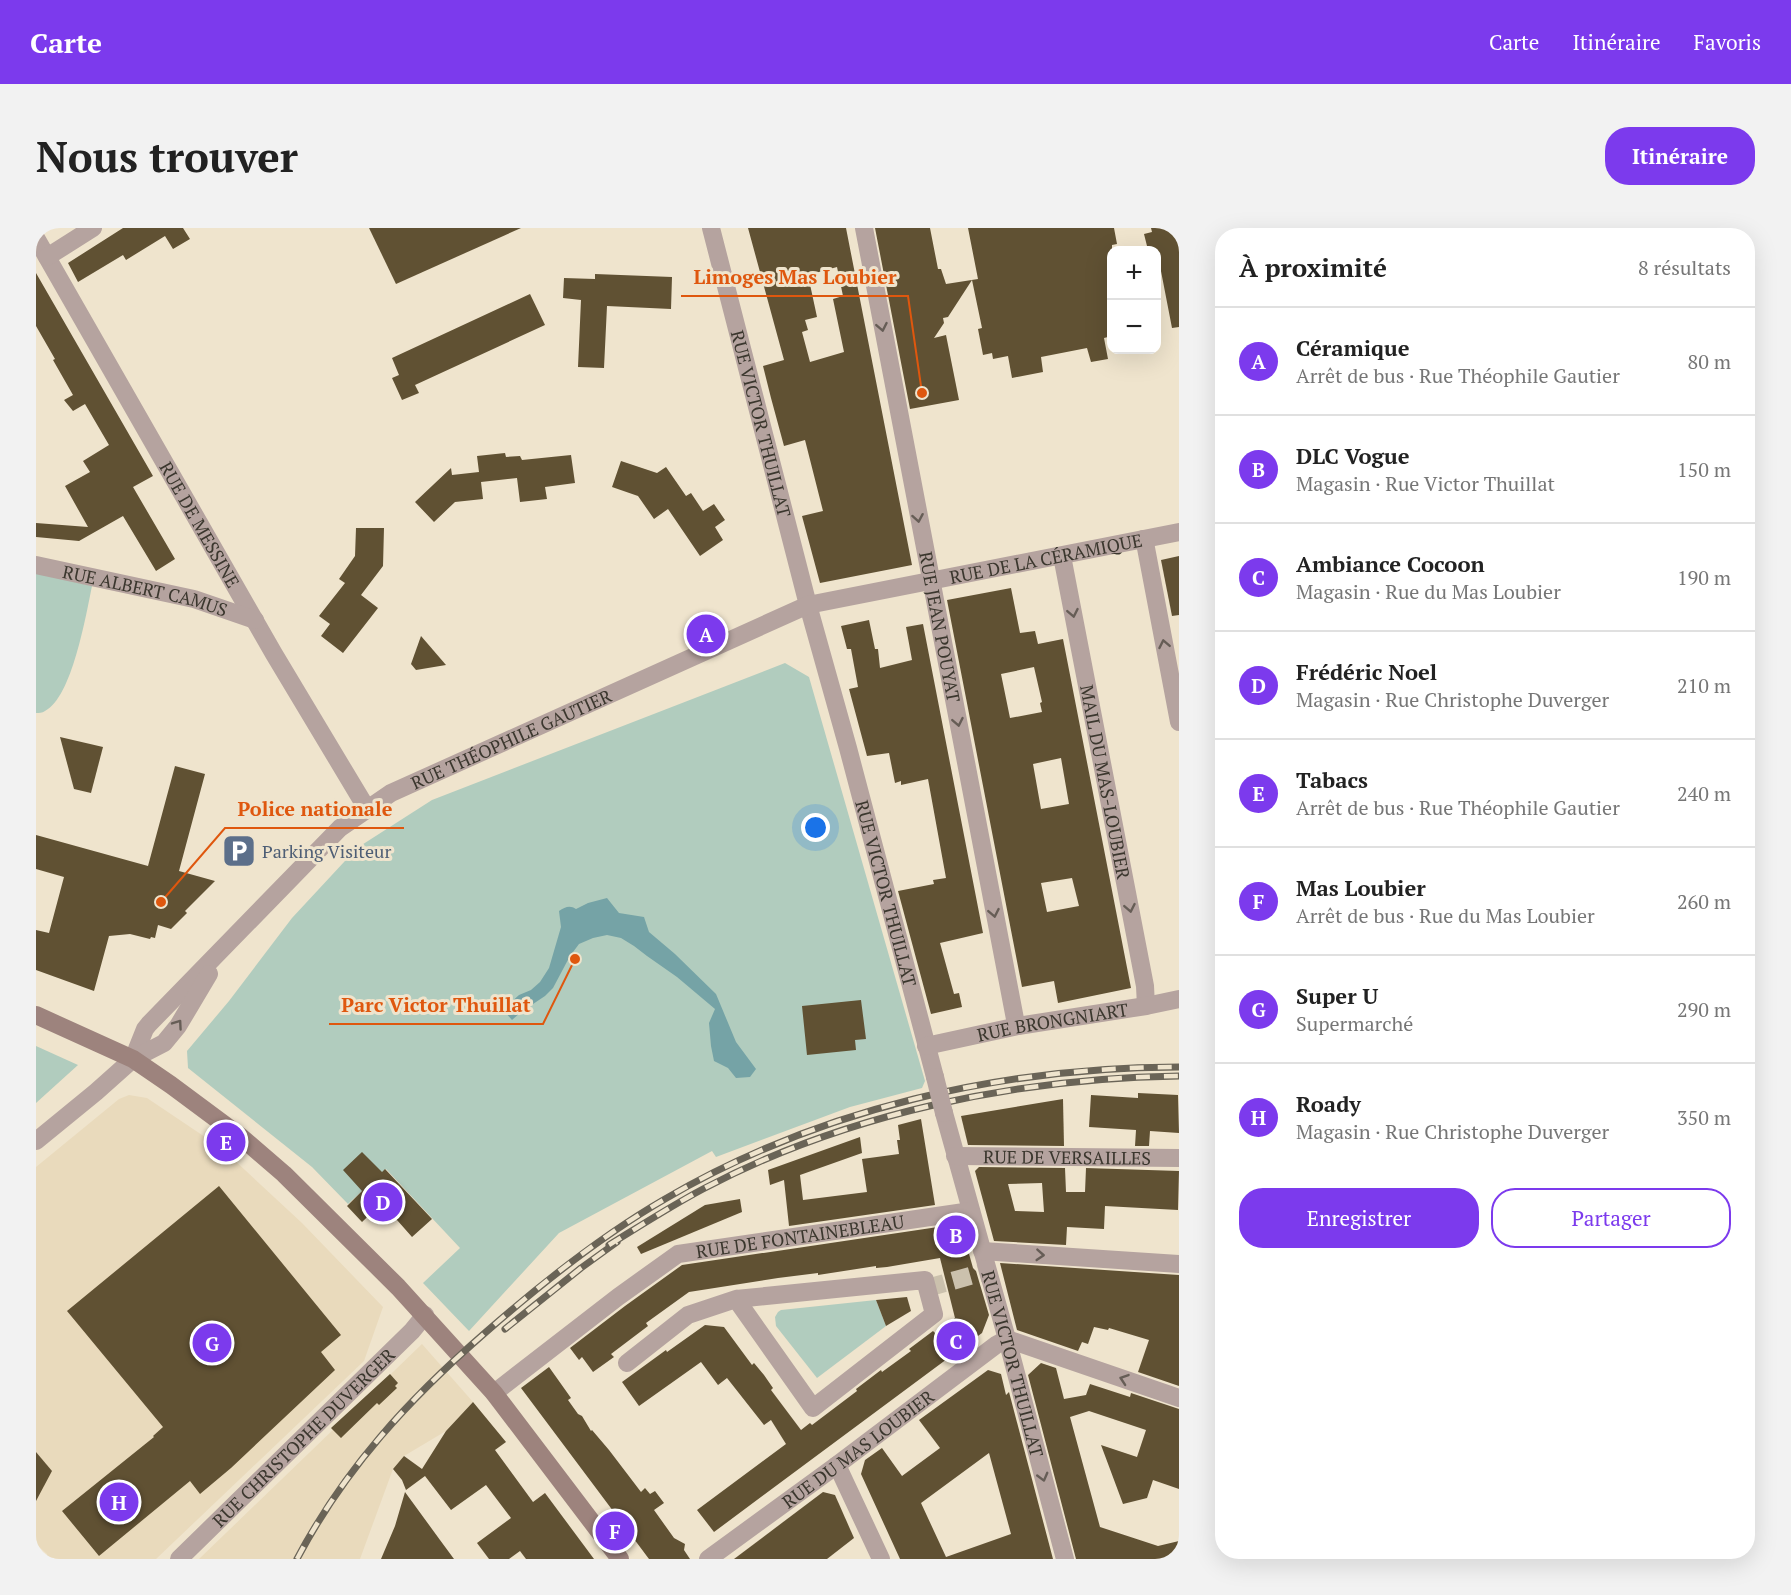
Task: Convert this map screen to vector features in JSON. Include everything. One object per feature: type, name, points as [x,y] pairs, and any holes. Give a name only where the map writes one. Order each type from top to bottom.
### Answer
[{"type":"street","points":[[47,257],[93,228]]},
{"type":"street","name":"RUE VICTOR THUILLAT","points":[[711,228],[808,604],[1065,1559]]},
{"type":"street","name":"RUE JEAN POUYAT","points":[[864,228],[1014,1019],[1018,1026]]},
{"type":"street","name":"RUE DE MESSINE","points":[[36,238],[255,620],[367,809]]},
{"type":"street","name":"RUE DE LA CÉRAMIQUE","points":[[808,604],[1179,532]]},
{"type":"street","points":[[1143,539],[1179,722]]},
{"type":"street","name":"MAIL DU MAS-LOUBIER","points":[[1062,556],[1145,986],[1146,1006]]},
{"type":"street","name":"RUE ALBERT CAMUS","points":[[36,564],[194,599],[255,620]]},
{"type":"street","name":"RUE THÉOPHILE GAUTIER","points":[[36,1141],[133,1059],[164,1042],[178,1026],[223,949],[340,828],[367,809],[391,793],[808,604]]},
{"type":"street","name":"RUE BRONGNIART","points":[[926,1046],[1018,1026],[1179,999]]},
{"type":"street","points":[[36,1015],[133,1059],[241,1137],[284,1174],[425,1315],[494,1393],[620,1559]]},
{"type":"street","name":"RUE DE VERSAILLES","points":[[955,1156],[1179,1158]]},
{"type":"street","name":"RUE DE FONTAINEBLEAU","points":[[494,1393],[618,1297],[678,1254],[971,1211]]},
{"type":"street","points":[[982,1251],[1179,1264]]},
{"type":"street","points":[[627,1363],[688,1315],[736,1299],[925,1280],[934,1314],[813,1408],[736,1299]]},
{"type":"street","name":"RUE CHRISTOPHE DUVERGER","points":[[179,1559],[412,1331],[425,1315]]},
{"type":"street","points":[[1007,1339],[1179,1398]]},
{"type":"street","name":"RUE DU MAS LOUBIER","points":[[708,1559],[1007,1339]]},
{"type":"street","points":[[837,1465],[881,1559]]},
{"type":"shaded area","points":[[129,1095],[147,1098],[231,1157],[302,1223],[383,1307],[364,1361],[156,1559],[48,1559],[47,1554],[36,1544],[36,1167],[119,1099]]},
{"type":"shaded area","points":[[422,1344],[473,1402],[446,1431],[404,1456],[393,1469],[360,1559],[199,1559]]},
{"type":"green space","points":[[36,573],[92,586],[82,635],[63,690],[55,703],[44,712],[37,713],[36,713]]},
{"type":"green space","points":[[785,663],[809,677],[925,1081],[922,1088],[850,1107],[716,1157],[712,1151],[559,1233],[469,1331],[423,1283],[460,1248],[386,1169],[348,1204],[312,1167],[188,1068],[187,1051],[229,1001],[292,918],[357,848],[432,800]]},
{"type":"green space","points":[[36,1046],[78,1065],[36,1103]]},
{"type":"green space","points":[[876,1300],[886,1326],[817,1378],[776,1326],[775,1317],[781,1310]]},
{"type":"water","points":[[607,898],[619,913],[644,917],[649,932],[716,994],[736,1042],[756,1069],[750,1077],[736,1078],[728,1068],[714,1061],[709,1023],[715,1009],[677,977],[621,938],[607,935],[579,944],[553,988],[545,996],[512,1020],[505,1012],[509,1004],[519,995],[531,990],[540,982],[549,968],[561,927],[559,911],[568,907],[576,909]]},
{"type":"building","points":[[123,228],[183,228],[190,239],[173,249],[165,236],[126,260],[123,255],[78,282],[68,263]]},
{"type":"building","points":[[369,228],[521,228],[396,284]]},
{"type":"building","points":[[748,228],[846,228],[912,565],[820,583],[802,516],[823,511],[805,440],[784,446],[763,366],[784,360]],"holes":[[[837,267],[843,296],[833,299],[844,352],[810,362],[802,332],[808,330],[805,320],[817,317],[808,275]]]},
{"type":"building","points":[[875,228],[930,228],[938,269],[941,269],[946,284],[978,279],[968,228],[1114,228],[1117,244],[1107,246],[1107,337],[1104,338],[1108,359],[1091,362],[1087,348],[1041,357],[1043,372],[1012,378],[1008,356],[993,359],[992,353],[983,355],[978,329],[982,328],[972,280],[948,317],[943,318],[944,323],[934,338],[946,335],[959,400],[910,409]]},
{"type":"building","points":[[1151,228],[1179,228],[1179,327],[1172,328],[1161,271],[1161,246],[1147,246],[1144,234],[1152,232]]},
{"type":"building","points":[[36,273],[153,476],[133,487],[175,559],[156,571],[123,516],[79,541],[36,537],[36,523],[88,527],[65,486],[90,472],[83,461],[109,445],[85,404],[73,411],[64,400],[73,395],[36,326]]},
{"type":"building","points":[[595,274],[672,277],[671,309],[607,306],[604,368],[578,367],[581,300],[563,298],[564,278],[595,279]]},
{"type":"building","points":[[530,294],[545,325],[415,385],[419,393],[402,400],[392,378],[399,375],[392,358]]},
{"type":"building","points":[[505,453],[506,457],[520,456],[522,460],[571,455],[575,483],[545,487],[547,499],[520,502],[517,478],[481,482],[483,499],[455,502],[434,522],[415,502],[451,468],[452,475],[479,472],[477,456]]},
{"type":"building","points":[[621,461],[657,473],[666,467],[686,496],[691,493],[703,511],[714,504],[725,520],[715,527],[723,540],[700,556],[668,509],[654,519],[638,496],[612,487]]},
{"type":"building","points":[[356,528],[384,528],[383,566],[361,595],[378,608],[343,653],[321,636],[330,624],[319,616],[345,583],[339,579],[355,556]]},
{"type":"building","points":[[1179,556],[1179,615],[1172,616],[1161,560]]},
{"type":"building","points":[[1011,588],[1020,633],[1035,631],[1038,644],[1063,639],[1131,988],[1058,1003],[1054,981],[1022,987],[947,600]],"holes":[[[1034,667],[1042,712],[1010,718],[1001,674]],[[1061,758],[1069,804],[1041,809],[1033,764]],[[1072,878],[1079,906],[1047,912],[1041,883]]]},
{"type":"building","points":[[869,620],[875,649],[878,649],[880,668],[912,660],[906,627],[923,624],[983,933],[940,943],[954,994],[959,993],[962,1007],[931,1014],[898,891],[934,884],[933,880],[946,878],[928,779],[901,785],[901,781],[895,783],[889,753],[867,756],[849,689],[858,687],[851,649],[847,649],[841,626]]},
{"type":"building","points":[[421,636],[446,665],[416,670],[411,664]]},
{"type":"building","points":[[60,737],[103,747],[91,793],[74,789]]},
{"type":"building","points":[[175,766],[205,774],[179,871],[215,881],[185,911],[187,913],[171,929],[158,925],[155,938],[130,934],[109,936],[94,991],[36,970],[36,930],[49,933],[64,877],[36,869],[36,835],[148,866]]},
{"type":"building","points":[[861,1000],[866,1039],[855,1040],[856,1050],[807,1055],[802,1006]]},
{"type":"building","points":[[1138,1093],[1178,1095],[1179,1133],[1150,1131],[1149,1146],[1135,1146],[1136,1130],[1089,1127],[1091,1095],[1138,1098]]},
{"type":"building","points":[[1063,1099],[1064,1146],[968,1145],[961,1116]]},
{"type":"building","points":[[921,1119],[935,1205],[789,1226],[784,1180],[770,1185],[768,1170],[860,1137],[862,1153],[800,1175],[803,1200],[867,1192],[862,1159],[899,1154],[898,1125]]},
{"type":"building","points":[[362,1152],[382,1172],[385,1169],[432,1219],[412,1237],[382,1203],[362,1222],[347,1206],[362,1191],[343,1170]]},
{"type":"building","points":[[979,1167],[1065,1168],[1066,1192],[1085,1192],[1086,1168],[1179,1171],[1178,1210],[1105,1206],[1104,1229],[1067,1227],[1066,1245],[994,1241],[975,1171]],"holes":[[[1042,1183],[1044,1212],[1015,1211],[1008,1184]]]},
{"type":"building","points":[[219,1186],[341,1335],[321,1352],[335,1370],[231,1468],[200,1494],[190,1481],[99,1556],[62,1511],[154,1437],[163,1427],[67,1311]]},
{"type":"building","points":[[740,1199],[742,1212],[641,1254],[637,1247],[705,1205]]},
{"type":"building","points":[[938,1227],[938,1230],[952,1228],[964,1236],[989,1315],[982,1333],[714,1532],[697,1510],[786,1444],[771,1420],[764,1425],[727,1378],[718,1385],[701,1362],[639,1406],[622,1382],[705,1325],[724,1327],[752,1365],[754,1363],[764,1375],[773,1388],[771,1390],[801,1430],[810,1423],[812,1425],[881,1370],[882,1372],[911,1351],[909,1349],[933,1331],[935,1333],[955,1318],[940,1258],[887,1267],[876,1268],[876,1266],[818,1275],[818,1273],[778,1278],[689,1292],[646,1323],[648,1326],[611,1354],[614,1357],[593,1372],[582,1357],[579,1360],[570,1348],[682,1265]]},
{"type":"building","points":[[1000,1263],[1179,1275],[1179,1386],[1138,1372],[1149,1340],[1109,1328],[1108,1330],[1094,1327],[1088,1344],[1082,1342],[1078,1351],[1017,1330]]},
{"type":"building","points":[[907,1297],[911,1311],[886,1326],[876,1300]]},
{"type":"building","points":[[1041,1363],[1056,1368],[1064,1399],[1086,1395],[1090,1384],[1130,1397],[1131,1393],[1179,1409],[1179,1489],[1153,1480],[1147,1498],[1123,1504],[1101,1445],[1137,1457],[1146,1430],[1089,1411],[1070,1417],[1100,1527],[1158,1546],[1179,1541],[1179,1559],[1076,1559],[1028,1375]]},
{"type":"building","points":[[549,1367],[571,1398],[568,1400],[578,1414],[582,1416],[591,1431],[609,1450],[641,1492],[645,1488],[650,1494],[655,1491],[664,1503],[654,1510],[674,1538],[685,1544],[684,1550],[690,1559],[649,1559],[521,1388]]},
{"type":"building","points":[[988,1370],[1001,1374],[1006,1395],[1009,1392],[1053,1559],[900,1559],[861,1474],[865,1460],[882,1448],[902,1476],[940,1448],[919,1420]],"holes":[[[989,1453],[1011,1534],[946,1557],[921,1503]]]},
{"type":"building","points":[[390,1374],[398,1383],[395,1386],[397,1388],[379,1405],[377,1403],[341,1438],[331,1428]]},
{"type":"building","points":[[473,1402],[506,1442],[495,1450],[533,1502],[545,1493],[594,1559],[526,1559],[520,1551],[509,1559],[489,1559],[477,1543],[511,1518],[486,1485],[451,1510],[425,1476],[406,1490],[402,1480],[393,1469],[404,1456],[422,1469],[446,1431]]},
{"type":"building","points":[[36,1452],[52,1471],[36,1501]]},
{"type":"building","points":[[405,1492],[454,1559],[381,1559],[395,1526]]},
{"type":"building","points":[[823,1492],[835,1495],[854,1538],[827,1559],[734,1559]]},
{"type":"tunnel","points":[[927,1288],[988,1271]]},
{"type":"railway","points":[[297,1559],[336,1495],[358,1465],[405,1409],[431,1383],[486,1332],[550,1278],[618,1228],[665,1199],[724,1167],[785,1140],[913,1099],[979,1085],[1046,1075],[1112,1069],[1179,1067]]},
{"type":"railway","points":[[609,1245],[703,1189],[758,1162],[874,1120],[935,1105],[1057,1084],[1118,1078],[1179,1076]]},
{"type":"railway","points":[[505,1329],[617,1242]]},
{"type":"place","name":"Limoges Mas Loubier","points":[[922,393]]},
{"type":"place","name":"Céramique","points":[[706,634]]},
{"type":"place","name":"Parking Visiteur","points":[[239,851]]},
{"type":"place","name":"Police nationale","points":[[161,902]]},
{"type":"place","name":"Parc Victor Thuillat","points":[[575,959]]},
{"type":"place","name":"Tabacs","points":[[226,1142]]},
{"type":"place","name":"Frédéric Noel","points":[[383,1202]]},
{"type":"place","name":"DLC Vogue","points":[[956,1235]]},
{"type":"place","name":"Ambiance Cocoon","points":[[956,1341]]},
{"type":"place","name":"Super U","points":[[212,1343]]},
{"type":"place","name":"Roady","points":[[119,1502]]},
{"type":"place","name":"Mas Loubier","points":[[615,1531]]}]
